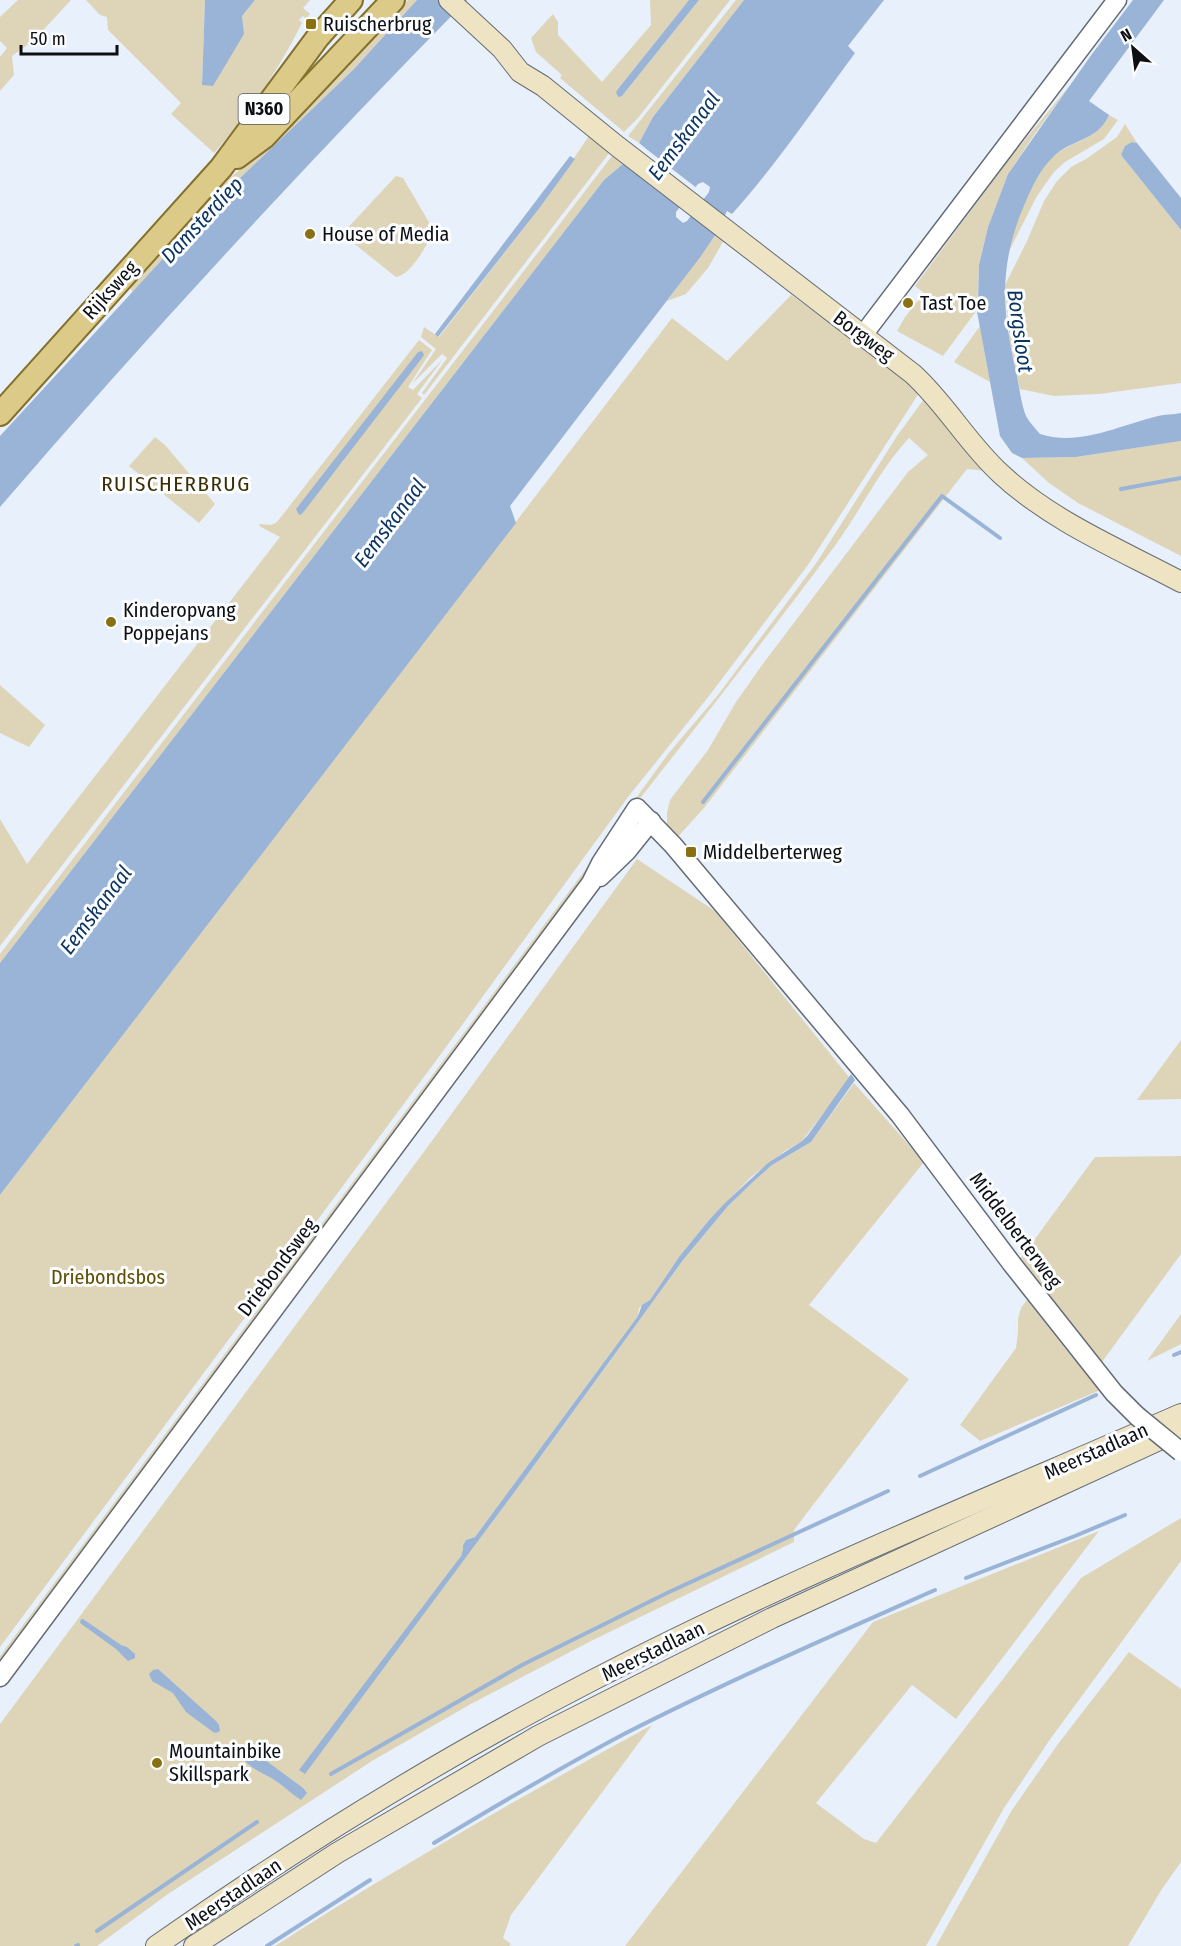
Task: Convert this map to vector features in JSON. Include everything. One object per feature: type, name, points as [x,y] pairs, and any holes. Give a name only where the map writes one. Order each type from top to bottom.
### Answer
[{"type":"main road","name":"Rijksweg","points":[[0,414],[221,168],[308,51],[351,0]]},
{"type":"main road","name":"Rijksweg","points":[[221,168],[264,137],[393,0]]},
{"type":"main road","name":"Borgweg","points":[[452,2],[502,49],[518,69],[893,357],[925,386],[987,460],[1029,498],[1068,524],[1181,582]]},
{"type":"main road","name":"Meerstadlaan","points":[[156,1946],[217,1903],[351,1816],[491,1735],[594,1680],[773,1593],[1181,1414]]},
{"type":"main road","name":"Meerstadlaan","points":[[194,1946],[337,1853],[538,1736],[772,1618],[1181,1430]]},
{"type":"street","points":[[863,335],[1117,0]]},
{"type":"street","name":"Middelberterweg","points":[[637,808],[651,821],[900,1115],[1026,1283],[1114,1393],[1137,1416],[1181,1452]]},
{"type":"street","name":"Driebondsweg","points":[[0,1677],[591,884],[601,863],[637,808]]},
{"type":"street","name":"Driebondsweg","points":[[591,884],[621,857],[651,821]]},
{"type":"green space","points":[[18,0],[71,0],[34,40],[12,56],[14,75],[0,91],[0,57],[7,48],[0,41],[0,17]]},
{"type":"green space","points":[[86,0],[205,0],[202,84],[243,34],[242,16],[255,0],[310,0],[303,8],[310,14],[306,19],[303,16],[299,20],[302,23],[273,75],[239,123],[214,153],[171,114],[181,103],[108,30],[107,17],[100,15]]},
{"type":"green space","points":[[408,0],[417,0],[353,70],[216,201],[133,292],[129,287],[231,177],[262,151]]},
{"type":"green space","points":[[650,0],[689,0],[618,89],[616,92],[622,96],[699,0],[730,0],[638,118],[624,132],[560,78],[562,75],[536,52],[531,38],[553,14],[558,22],[558,35],[602,82],[651,25]]},
{"type":"green space","points":[[736,0],[744,0],[653,117],[639,143],[628,136]]},
{"type":"green space","points":[[1076,78],[1008,174],[988,227],[979,265],[977,310],[943,356],[897,331],[924,293],[915,286],[1009,159]]},
{"type":"green space","points":[[1109,115],[1118,120],[1104,139],[1065,162],[1054,172],[1037,196],[1007,255],[1025,201],[1046,163],[1061,150],[1092,135],[1105,123]]},
{"type":"green space","points":[[1125,124],[1137,143],[1132,142],[1121,155],[1181,230],[1181,383],[1099,394],[1054,396],[1020,389],[1009,338],[1005,285],[1044,201],[1057,181],[1071,167],[1117,137]]},
{"type":"green space","points":[[589,136],[610,152],[424,395],[422,393],[447,358],[442,354],[412,384],[436,349],[421,337],[424,327],[439,337],[538,210]]},
{"type":"green space","points":[[615,152],[624,163],[604,180],[0,963],[0,954]]},
{"type":"green space","points":[[396,176],[403,178],[433,229],[424,250],[413,265],[396,277],[342,234]]},
{"type":"green space","points":[[716,234],[724,240],[708,268],[686,294],[667,301]]},
{"type":"green space","name":"Driebondsbos","points":[[791,295],[885,362],[919,393],[808,565],[709,696],[628,797],[438,1058],[0,1647],[0,1195],[672,318],[727,361]]},
{"type":"green space","points":[[980,326],[990,382],[954,362]]},
{"type":"green space","points":[[419,340],[432,350],[408,387],[413,390],[443,359],[417,394],[422,398],[0,946],[0,819],[27,864],[280,537],[259,526],[260,524],[271,525],[277,522]]},
{"type":"green space","points":[[924,399],[986,471],[967,469],[704,808],[675,840],[667,825],[670,800],[708,750],[736,702],[762,665],[908,472],[928,455],[909,438],[888,464],[834,547],[786,611],[638,801],[636,798],[668,754],[718,695],[817,562],[897,436]]},
{"type":"green space","points":[[155,437],[165,445],[215,504],[199,523],[129,466]]},
{"type":"green space","points":[[1181,441],[1181,556],[1078,503],[1049,483],[1022,458],[1076,457]]},
{"type":"green space","points":[[0,685],[45,725],[29,747],[0,733]]},
{"type":"green space","points":[[597,854],[591,872],[0,1666],[0,1656]]},
{"type":"green space","points":[[637,859],[715,911],[849,1077],[848,1081],[802,1141],[751,1177],[709,1220],[679,1257],[650,1300],[639,1308],[638,1316],[475,1537],[466,1540],[463,1544],[461,1556],[304,1773],[530,1471],[683,1260],[728,1206],[753,1182],[772,1165],[811,1142],[854,1083],[924,1162],[809,1305],[909,1379],[794,1530],[794,1542],[589,1642],[469,1705],[372,1761],[168,1894],[97,1946],[0,1946],[0,1724],[426,1149]]},
{"type":"green space","points":[[1181,1040],[1181,1099],[1137,1100]]},
{"type":"green space","points":[[1181,1156],[1181,1254],[1099,1366],[1043,1295],[1021,1258],[1095,1157]]},
{"type":"green space","points":[[1027,1300],[1071,1356],[1103,1389],[980,1441],[960,1425],[1016,1348],[1018,1319],[1021,1308]]},
{"type":"green space","points":[[1181,1314],[1181,1344],[1147,1361]]},
{"type":"green space","points":[[1181,1518],[1181,1561],[1051,1738],[1004,1808],[926,1946],[625,1946],[873,1622],[1099,1531],[956,1719],[912,1685],[816,1803],[864,1839],[876,1843],[1081,1578]]},
{"type":"green space","points":[[1129,1652],[1181,1689],[1181,1862],[1128,1946],[936,1946],[1012,1810],[1058,1744]]},
{"type":"green space","points":[[652,1725],[511,1915],[503,1938],[511,1944],[509,1946],[275,1946],[462,1832]]},
{"type":"water","points":[[205,0],[255,0],[242,16],[244,34],[213,86],[202,85]]},
{"type":"water","name":"Damsterdiep","points":[[417,0],[467,0],[229,250],[0,507],[0,436],[216,201],[353,70]]},
{"type":"water","points":[[689,0],[699,0],[622,96],[618,97],[616,92],[618,89]]},
{"type":"water","name":"Eemskanaal","points":[[744,0],[884,0],[848,46],[855,53],[795,135],[732,214],[727,211],[716,234],[701,256],[510,506],[516,523],[0,1195],[0,963],[604,180],[624,163],[630,167],[645,148],[639,143],[653,117]],"holes":[[[703,182],[710,187],[709,192],[687,221],[683,223],[676,217],[676,212],[698,184]]]},
{"type":"water","points":[[1133,0],[1164,0],[1089,101],[1109,115],[1104,124],[1091,135],[1067,147],[1052,158],[1031,189],[1017,223],[1007,265],[1005,305],[1007,326],[1024,411],[1040,434],[1070,438],[1084,436],[1158,416],[1181,413],[1181,441],[1076,457],[1022,458],[1012,453],[1000,436],[976,306],[979,265],[988,227],[1008,174]]},
{"type":"water","points":[[1132,142],[1137,143],[1181,198],[1181,230],[1121,155],[1125,146]]},
{"type":"water","points":[[570,156],[575,159],[538,210],[438,337],[435,334]]},
{"type":"water","points":[[422,351],[424,355],[422,358],[299,515],[296,509],[418,352]]},
{"type":"water","points":[[851,1074],[855,1080],[811,1142],[772,1165],[753,1182],[728,1206],[683,1260],[305,1774],[299,1770],[461,1556],[466,1540],[475,1537],[638,1316],[642,1305],[650,1300],[679,1257],[725,1203],[768,1163],[808,1135]]},
{"type":"water","points":[[81,1619],[127,1647],[135,1654],[135,1658],[128,1661],[116,1649],[80,1623]]},
{"type":"water","points":[[158,1669],[216,1721],[220,1731],[213,1732],[186,1712],[173,1693],[152,1681],[149,1674]]},
{"type":"water","points":[[249,1748],[303,1788],[307,1793],[301,1800],[277,1781],[246,1762],[241,1752]]},
{"type":"pier","points":[[636,141],[698,189],[684,208],[630,163],[641,148]]},
{"type":"waterway","points":[[1121,489],[1181,478]]},
{"type":"waterway","points":[[703,802],[942,496],[1000,538]]},
{"type":"waterway","points":[[1174,1355],[1181,1352]]},
{"type":"waterway","points":[[920,1476],[1096,1395]]},
{"type":"waterway","points":[[331,1774],[522,1665],[667,1593],[888,1491]]},
{"type":"waterway","points":[[966,1578],[1125,1515]]},
{"type":"waterway","points":[[434,1843],[624,1734],[740,1678],[935,1590]]},
{"type":"waterway","points":[[97,1931],[257,1822]]},
{"type":"waterway","points":[[267,1946],[370,1880]]},
{"type":"place","name":"Ruischerbrug","points":[[311,24]]},
{"type":"place","name":"House of Media","points":[[310,234]]},
{"type":"place","name":"Tast Toe","points":[[908,303]]},
{"type":"place","name":"Kinderopvang Poppejans","points":[[111,622]]},
{"type":"place","name":"Middelberterweg","points":[[691,852]]},
{"type":"place","name":"Mountainbike Skillspark","points":[[157,1763]]},
{"type":"district","name":"RUISCHERBRUG","points":[[176,484]]},
{"type":"water label","name":"Borgsloot","points":[[1020,331]]}]
